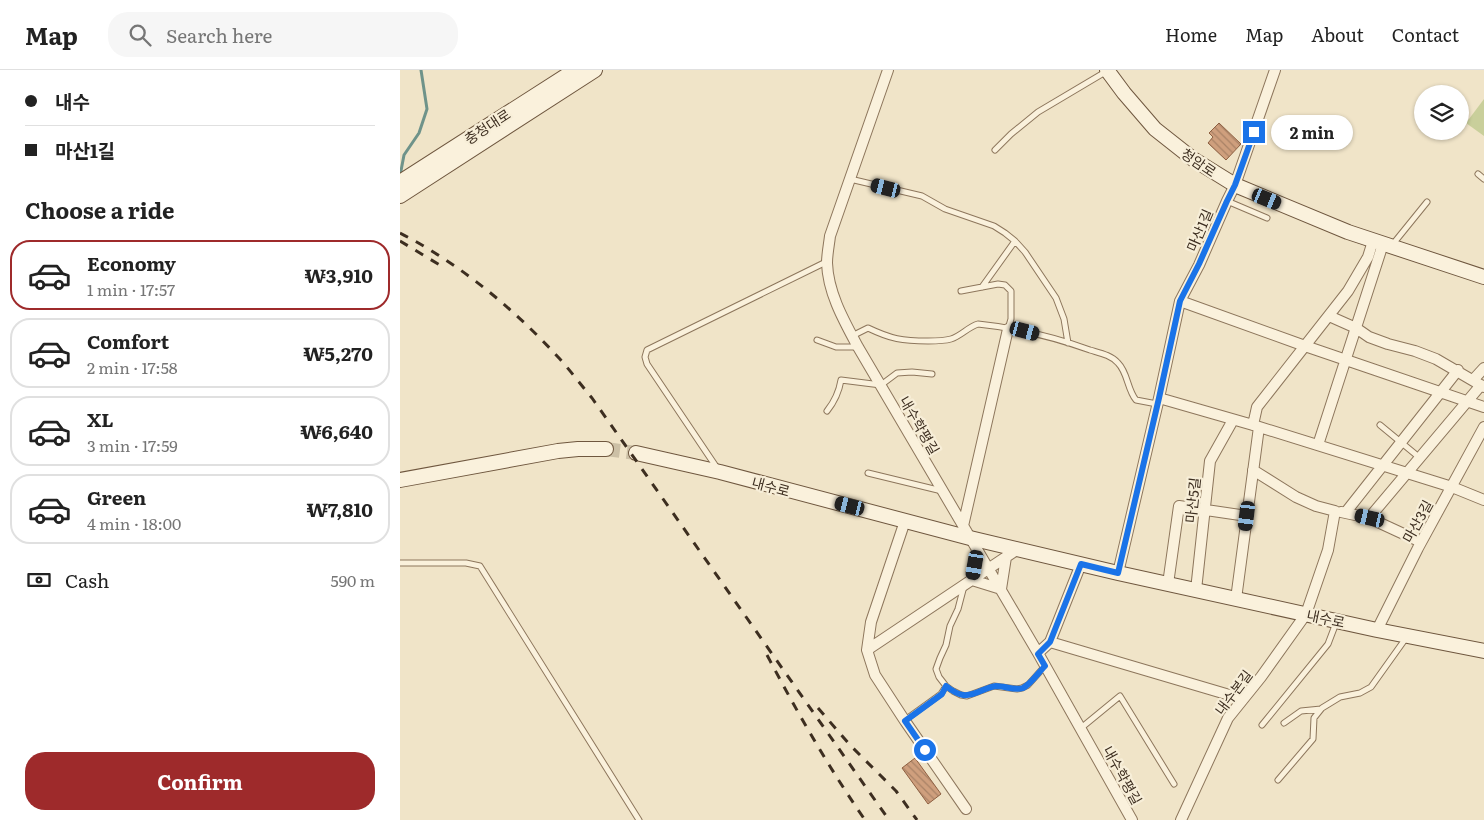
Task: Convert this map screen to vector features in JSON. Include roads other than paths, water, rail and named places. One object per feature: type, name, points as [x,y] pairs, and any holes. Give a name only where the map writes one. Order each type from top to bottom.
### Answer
[{"type":"street","name":"충청대로","points":[[520,112],[575,70]]},
{"type":"street","name":"충청대로","points":[[400,182],[595,70]]},
{"type":"street","name":"내수학평길","points":[[888,70],[830,236],[827,262],[830,287],[858,347],[1001,589],[1132,820]]},
{"type":"street","name":"청암로","points":[[1108,70],[1124,93],[1156,129],[1193,159],[1235,185],[1348,232],[1484,277]]},
{"type":"street","name":"마산1길","points":[[1118,573],[1180,301],[1235,185],[1275,70]]},
{"type":"street","points":[[400,196],[520,112]]},
{"type":"street","points":[[1236,599],[1253,470],[1258,407],[1348,291],[1368,257],[1382,244]]},
{"type":"street","points":[[1318,445],[1382,244]]},
{"type":"street","points":[[1180,301],[1484,407]]},
{"type":"street","points":[[1329,316],[1356,328],[1369,337],[1436,359],[1458,370],[1479,384]]},
{"type":"street","points":[[968,583],[970,538],[1008,329]]},
{"type":"street","points":[[1370,518],[1468,401],[1479,384],[1484,368]]},
{"type":"street","points":[[1306,614],[1341,512],[1382,465],[1458,370]]},
{"type":"street","points":[[1158,401],[1256,426],[1452,487],[1484,500]]},
{"type":"street","name":"마산5길","points":[[1196,590],[1210,461],[1233,420]]},
{"type":"street","name":"마산3길","points":[[1377,630],[1421,542],[1484,427]]},
{"type":"street","points":[[400,480],[558,451],[606,449]]},
{"type":"street","name":"내수로","points":[[636,453],[720,472],[970,538],[1012,553],[1081,564],[1484,652]]},
{"type":"street","points":[[1253,470],[1296,497],[1316,506],[1370,518],[1421,542]]},
{"type":"street","points":[[1168,584],[1179,506],[1247,516]]},
{"type":"street","points":[[905,521],[871,622],[867,650],[875,675],[966,809]]},
{"type":"street","points":[[968,583],[1001,589],[1012,553]]},
{"type":"street","points":[[867,650],[1012,553]]},
{"type":"street","points":[[1038,654],[1050,642],[1081,564]]},
{"type":"street","name":"내수본길","points":[[1182,817],[1228,718],[1261,677],[1306,614]]},
{"type":"street","points":[[1050,642],[1243,699]]},
{"type":"street","points":[[1172,820],[1182,817]]},
{"type":"lane","points":[[995,150],[1038,112],[1108,70]]},
{"type":"lane","points":[[1478,174],[1484,179]]},
{"type":"lane","points":[[850,179],[922,196],[945,209],[994,226],[1015,241],[1025,252],[1056,298],[1064,319],[1068,343]]},
{"type":"lane","points":[[1227,201],[1266,218]]},
{"type":"lane","points":[[1382,244],[1427,202]]},
{"type":"lane","points":[[982,287],[1015,241]]},
{"type":"lane","points":[[720,472],[647,364],[645,357],[647,350],[827,262]]},
{"type":"lane","points":[[961,292],[998,284],[1005,285],[1010,291],[1011,319],[1008,329]]},
{"type":"lane","points":[[852,336],[868,328],[882,335],[904,341],[934,341],[951,339],[978,324],[1025,331],[1113,358],[1124,372],[1132,395],[1136,400],[1158,401]]},
{"type":"lane","points":[[817,340],[836,347],[858,347]]},
{"type":"lane","points":[[827,411],[839,391],[841,380],[881,385],[897,373],[932,374]]},
{"type":"lane","points":[[1380,425],[1420,458]]},
{"type":"lane","points":[[868,473],[943,492]]},
{"type":"lane","points":[[400,563],[466,563],[480,566],[639,820]]},
{"type":"lane","points":[[968,583],[950,626],[946,645],[936,669],[946,686],[961,695],[967,696],[994,686],[1022,688],[1028,685],[1045,666]]},
{"type":"lane","points":[[1262,725],[1328,644],[1337,621]]},
{"type":"lane","points":[[1278,780],[1313,739],[1314,718],[1322,708],[1340,697],[1360,693],[1370,687],[1408,636]]},
{"type":"lane","points":[[905,721],[942,694],[946,686]]},
{"type":"lane","points":[[1080,728],[1120,696],[1174,784]]},
{"type":"lane","points":[[1284,723],[1301,711],[1322,708]]},
{"type":"waterway","points":[[400,176],[404,155],[419,133],[427,109],[421,70]]},
{"type":"tunnel","points":[[606,449],[636,453]]},
{"type":"railway","points":[[400,233],[444,259],[485,288],[523,321],[567,367],[592,398],[889,820]]},
{"type":"railway","points":[[400,241],[443,267]]},
{"type":"railway","points":[[767,655],[814,739],[865,820]]},
{"type":"railway","points":[[818,708],[850,745],[896,791],[917,820]]}]
